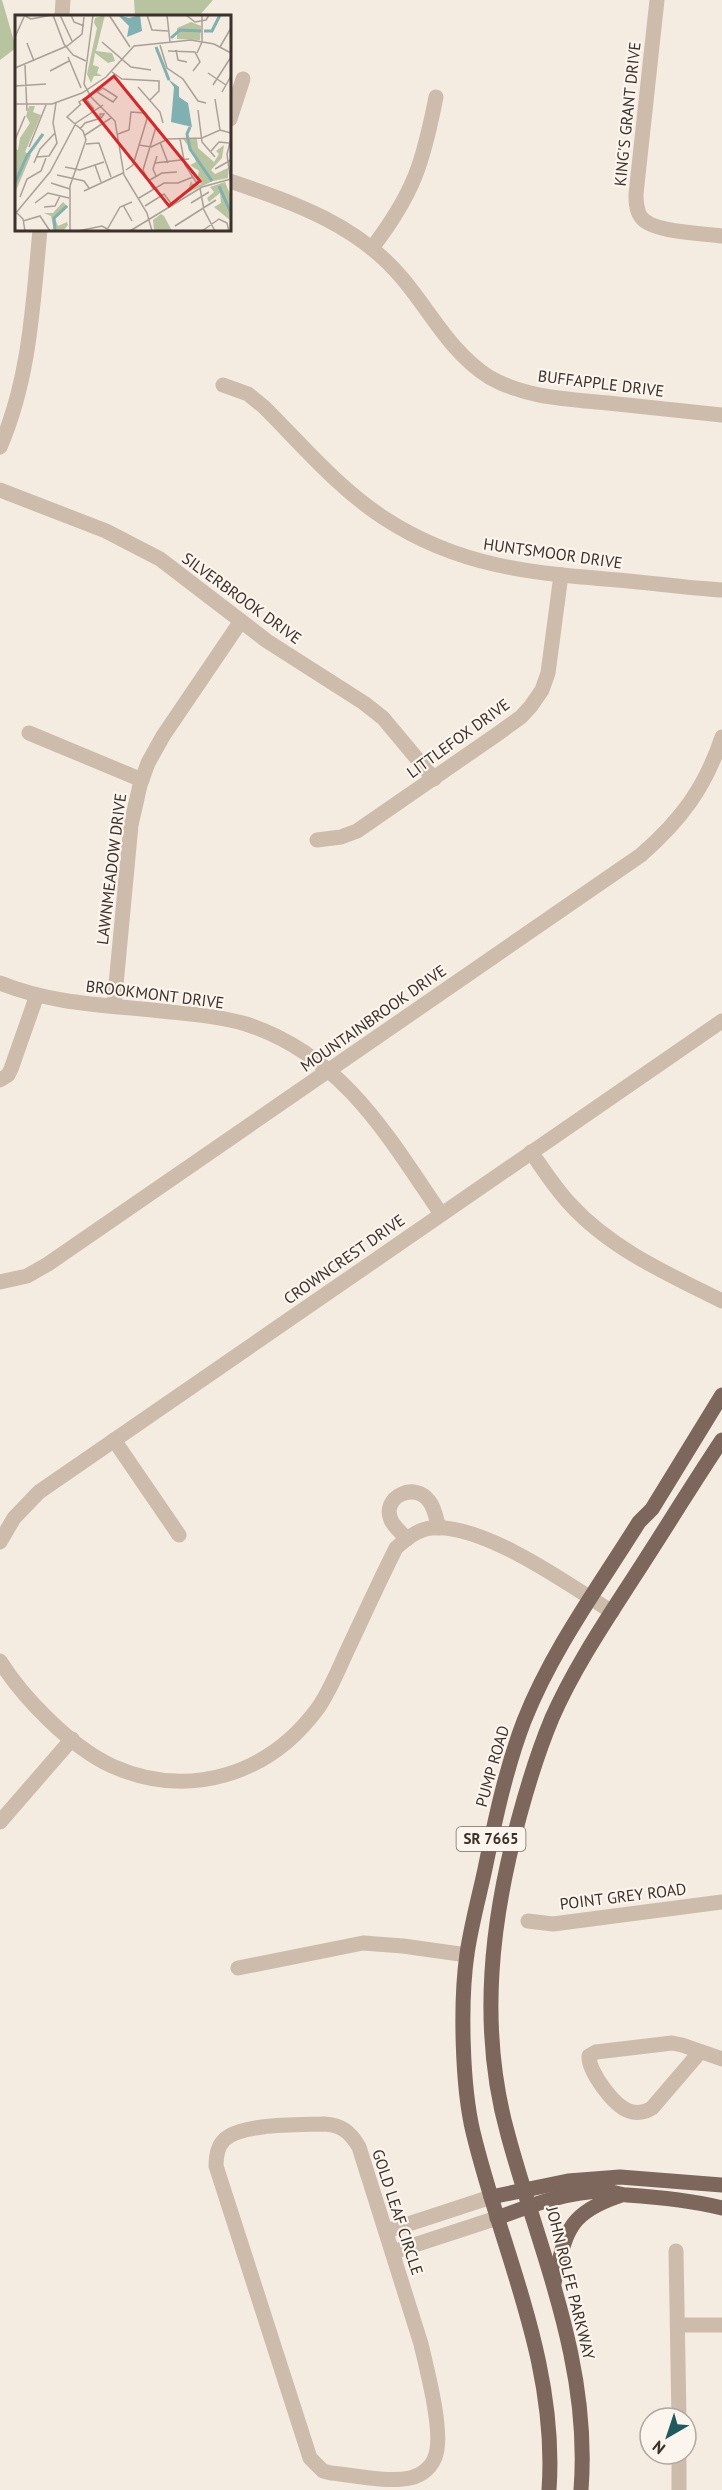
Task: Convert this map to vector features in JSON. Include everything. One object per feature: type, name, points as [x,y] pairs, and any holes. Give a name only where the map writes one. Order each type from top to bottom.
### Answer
[{"type":"main road","name":"PUMP ROAD","points":[[497,2218],[472,2130],[464,2016],[467,1955],[490,1843],[508,1772],[525,1720],[553,1661],[639,1522],[652,1509],[722,1395]]},
{"type":"main road","name":"SR 7665","points":[[530,2205],[507,2133],[496,2081],[492,2047],[491,1976],[496,1923],[503,1883],[531,1776],[552,1719],[584,1655],[722,1440]]},
{"type":"main road","name":"JOHN ROLFE PARKWAY","points":[[491,2197],[568,2181],[620,2176],[722,2185]]},
{"type":"main road","name":"JOHN ROLFE PARKWAY","points":[[581,2490],[582,2451],[578,2388],[569,2340],[530,2205],[605,2191],[623,2195],[675,2198],[722,2208]]},
{"type":"main road","points":[[554,2283],[562,2247],[573,2224],[591,2207],[623,2195]]},
{"type":"main road","points":[[530,2205],[497,2218],[530,2320],[542,2372],[550,2455],[549,2490]]},
{"type":"street","points":[[62,15],[63,0]]},
{"type":"street","name":"KING'S GRANT DRIVE","points":[[657,0],[636,194],[637,209],[642,219],[656,227],[722,236]]},
{"type":"street","points":[[231,116],[243,79]]},
{"type":"street","points":[[372,248],[393,221],[416,180],[427,143],[436,97]]},
{"type":"street","name":"BUFFAPPLE DRIVE","points":[[231,181],[304,207],[337,223],[372,248],[401,276],[454,348],[490,377],[512,387],[554,398],[722,415]]},
{"type":"street","points":[[0,447],[18,397],[25,368],[40,231]]},
{"type":"street","name":"HUNTSMOOR DRIVE","points":[[223,385],[248,394],[264,407],[345,487],[382,517],[437,547],[469,559],[502,567],[561,575],[722,590]]},
{"type":"street","name":"SILVERBROOK DRIVE","points":[[0,490],[106,531],[136,545],[160,560],[267,641],[364,703],[383,718],[434,778]]},
{"type":"street","name":"LITTLEFOX DRIVE","points":[[317,840],[341,837],[357,831],[521,717],[542,690],[548,673],[561,575]]},
{"type":"street","name":"LAWNMEADOW DRIVE","points":[[114,1006],[131,825],[142,780],[163,736],[241,621]]},
{"type":"street","points":[[29,733],[142,780]]},
{"type":"street","name":"MOUNTAINBROOK DRIVE","points":[[0,1282],[27,1276],[48,1264],[641,855],[665,834],[687,809],[701,786],[722,737]]},
{"type":"street","name":"BROOKMONT DRIVE","points":[[0,985],[74,1003],[197,1014],[246,1024],[278,1037],[330,1070],[369,1109],[441,1214]]},
{"type":"street","points":[[0,1080],[11,1069],[37,995]]},
{"type":"street","name":"CROWNCREST DRIVE","points":[[0,1542],[14,1518],[31,1498],[721,1023]]},
{"type":"street","points":[[531,1152],[568,1203],[609,1239],[631,1254],[722,1301]]},
{"type":"street","points":[[114,1440],[179,1535]]},
{"type":"street","points":[[406,1539],[391,1520],[390,1514],[393,1501],[404,1492],[417,1492],[429,1499],[439,1528]]},
{"type":"street","points":[[0,1660],[21,1692],[72,1739],[110,1765],[130,1773],[162,1780],[200,1781],[241,1771],[268,1757],[287,1743],[318,1708],[396,1548],[406,1539],[430,1528],[465,1533],[515,1553],[556,1574],[612,1612]]},
{"type":"street","points":[[0,1822],[72,1739]]},
{"type":"street","name":"POINT GREY ROAD","points":[[528,1921],[553,1924],[722,1902]]},
{"type":"street","points":[[238,1968],[363,1943],[467,1955]]},
{"type":"street","points":[[700,2052],[646,2112],[629,2111],[617,2103],[590,2068],[588,2060],[589,2056],[596,2052],[672,2043],[722,2059]]},
{"type":"street","name":"GOLD LEAF CIRCLE","points":[[324,2124],[335,2124],[345,2129],[359,2147],[393,2252],[428,2375],[436,2429],[436,2456],[425,2472],[408,2479],[323,2471],[310,2458],[306,2447],[216,2166],[216,2156],[220,2146],[234,2133],[245,2130],[324,2124]]},
{"type":"street","points":[[387,2231],[491,2197]]},
{"type":"street","points":[[393,2252],[497,2218]]},
{"type":"street","points":[[676,2251],[679,2406]]},
{"type":"street","points":[[679,2325],[722,2325]]},
{"type":"street","points":[[679,2466],[679,2490]]},
{"type":"green space","points":[[0,0],[2,0],[15,49],[0,60]]},
{"type":"green space","points":[[134,0],[213,0],[200,15],[135,15]]}]
